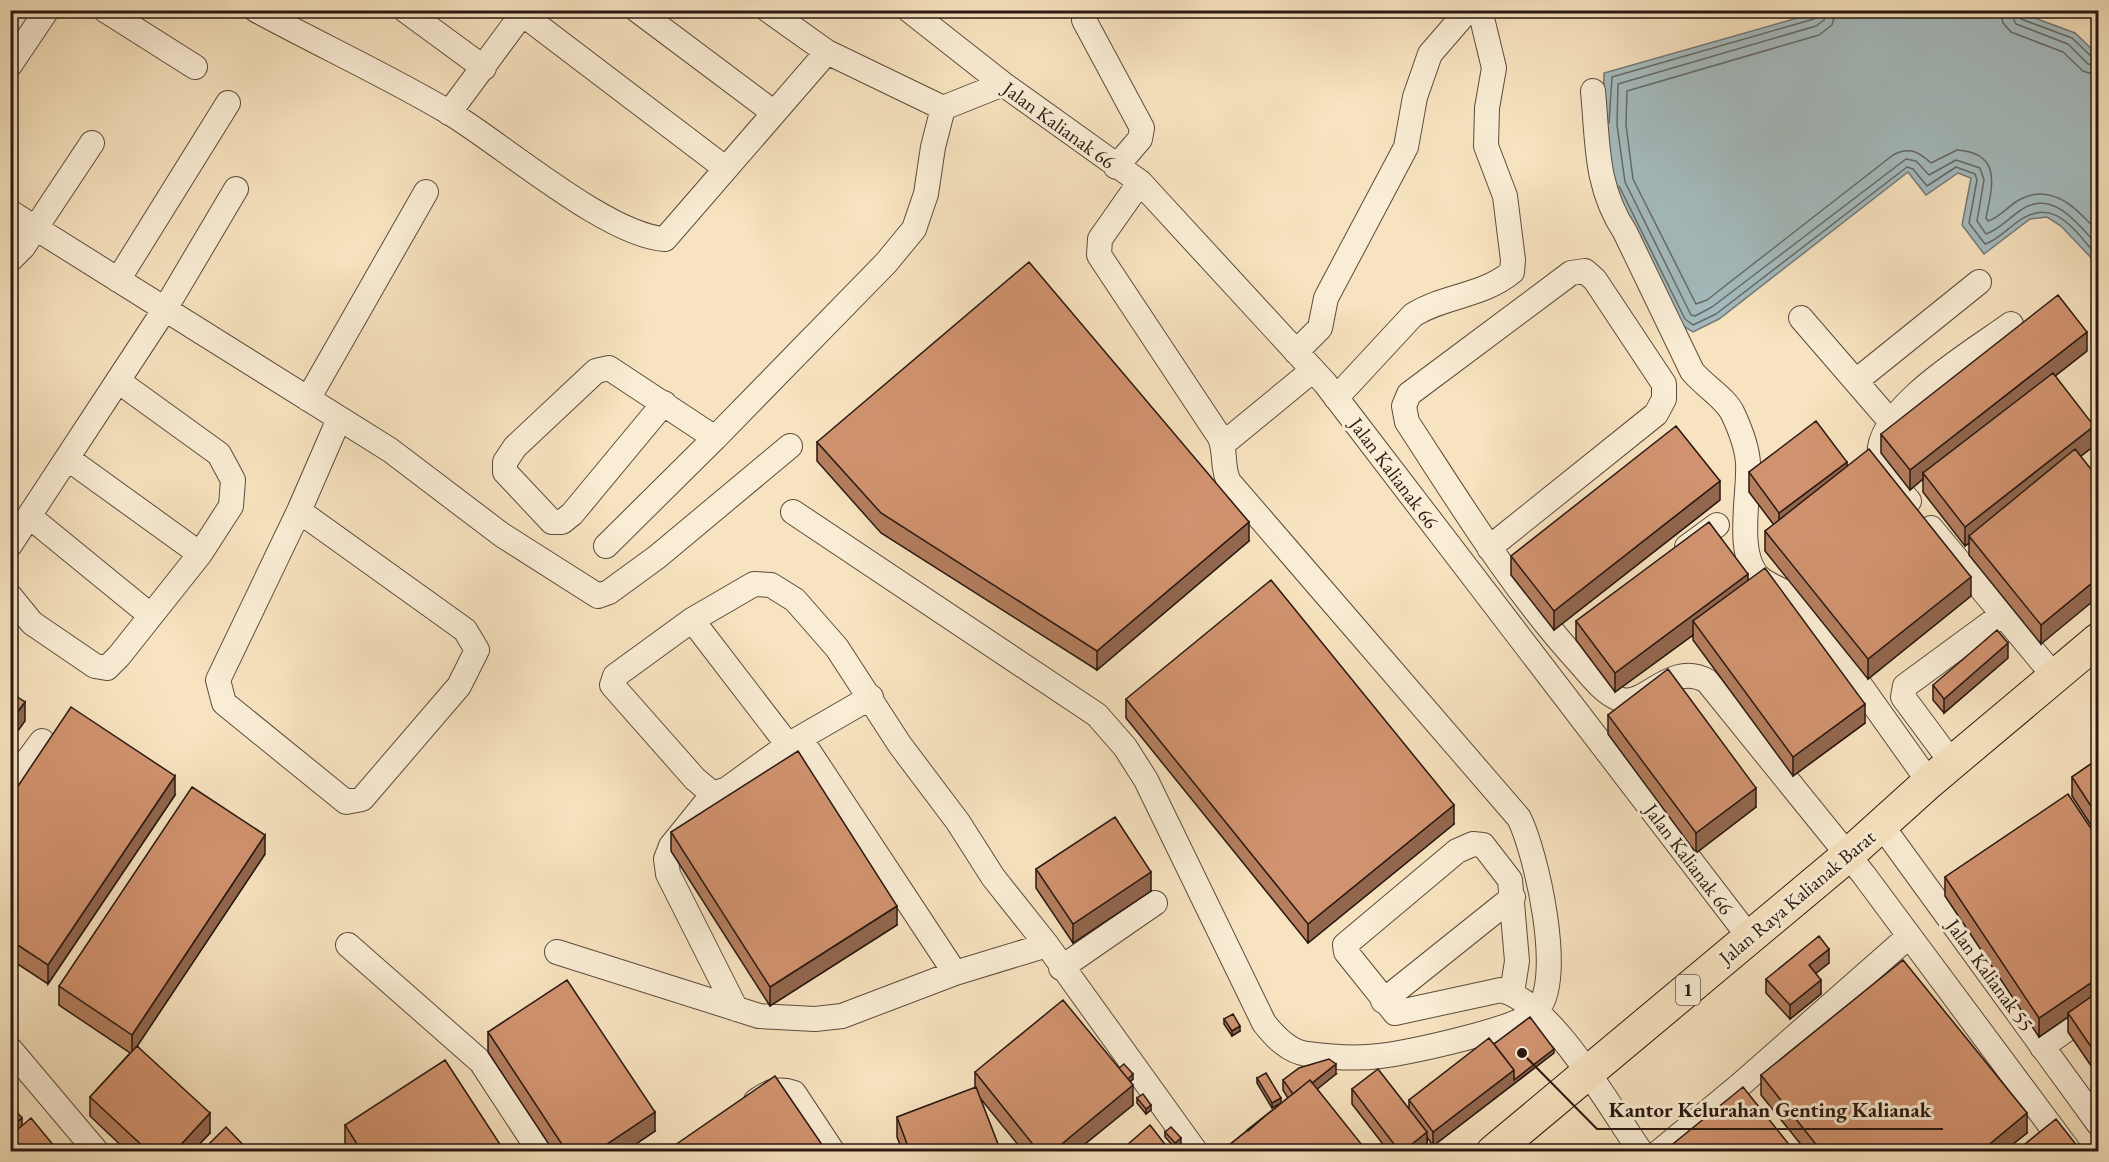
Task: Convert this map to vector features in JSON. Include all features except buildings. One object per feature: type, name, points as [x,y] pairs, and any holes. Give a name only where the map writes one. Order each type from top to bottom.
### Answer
[{"type":"highway","name":"Jalan Raya Kalianak Barat","points":[[1493,1152],[1847,856],[1941,772],[2098,639]]},
{"type":"lane","points":[[10,65],[46,10]]},
{"type":"lane","points":[[105,10],[195,67]]},
{"type":"lane","points":[[256,10],[449,113],[602,215],[648,238],[665,239],[679,226],[724,168],[773,112],[804,81],[827,52]]},
{"type":"lane","points":[[405,10],[484,68]]},
{"type":"lane","points":[[637,10],[773,112]]},
{"type":"lane","points":[[768,10],[827,52],[942,108],[1003,84]]},
{"type":"lane","points":[[1296,352],[1320,328],[1326,298],[1406,147],[1415,97],[1430,54],[1468,10]]},
{"type":"lane","points":[[1336,398],[1413,315],[1429,306],[1489,288],[1512,272],[1513,260],[1505,196],[1486,146],[1487,108],[1494,68],[1480,10]]},
{"type":"lane","points":[[449,113],[484,68],[521,12],[724,168]]},
{"type":"lane","name":"Jalan Kalianak 66","points":[[916,12],[1003,84],[1140,182],[1313,370],[1750,938]]},
{"type":"lane","points":[[1084,20],[1142,128],[1140,139],[1116,167]]},
{"type":"lane","points":[[1593,91],[1601,180],[1613,213],[1625,232],[1692,371],[1732,412],[1745,445],[1748,462],[1746,546],[1753,567],[1761,578],[1801,602],[1941,772]]},
{"type":"lane","points":[[118,280],[228,103]]},
{"type":"lane","points":[[606,546],[886,263],[914,229],[926,194],[942,108]]},
{"type":"lane","points":[[10,260],[35,228],[92,143]]},
{"type":"lane","points":[[794,512],[1097,715],[1125,747],[1146,780],[1264,1023],[1277,1040],[1305,1054],[1379,1056],[1509,1026],[1537,1010],[1546,995],[1550,965],[1538,868],[1528,836],[1519,818],[1229,482],[1224,467],[1223,444],[1099,255],[1100,239],[1140,182]]},
{"type":"lane","points":[[10,545],[165,309],[236,189]]},
{"type":"lane","points":[[308,399],[426,192]]},
{"type":"lane","points":[[10,212],[390,450],[529,552],[598,596],[609,592],[657,557],[790,446]]},
{"type":"lane","points":[[1489,549],[1656,414],[1664,399],[1664,384],[1595,280],[1585,271],[1571,273],[1406,400],[1407,422],[1489,549],[1569,634],[1605,690],[1622,700],[1633,699],[1680,675],[1697,676],[1707,681],[1847,856],[2056,1143]]},
{"type":"lane","points":[[1856,381],[1979,282]]},
{"type":"lane","points":[[1801,318],[1890,421]]},
{"type":"lane","points":[[2011,324],[1915,394],[1890,421],[1880,446],[1880,460],[1902,493],[2054,676]]},
{"type":"lane","points":[[664,403],[572,514],[562,522],[552,522],[505,472],[505,462],[515,447],[596,371],[609,368],[664,403],[715,438]]},
{"type":"lane","points":[[1223,444],[1313,370]]},
{"type":"lane","points":[[10,596],[32,623],[95,666],[107,668],[200,554],[231,506],[233,480],[219,454],[118,381]]},
{"type":"lane","points":[[299,511],[465,630],[477,650],[459,686],[362,799],[346,802],[224,703],[218,680],[299,511],[339,419]]},
{"type":"lane","points":[[67,458],[200,554]]},
{"type":"lane","points":[[30,517],[150,615]]},
{"type":"lane","points":[[529,552],[552,522]]},
{"type":"lane","points":[[1671,559],[1717,525]]},
{"type":"lane","points":[[713,794],[695,778],[612,685],[615,675],[692,620],[754,584],[771,585],[795,600],[837,648],[871,697],[900,745],[958,822],[993,876],[1047,945],[1061,968],[1196,1152]]},
{"type":"lane","points":[[1941,772],[1903,697],[1905,686],[2003,614]]},
{"type":"lane","points":[[692,620],[794,741],[955,974]]},
{"type":"lane","points":[[736,1009],[668,874],[666,859],[671,846],[713,794],[727,789],[794,741],[871,697]]},
{"type":"lane","points":[[10,784],[42,741]]},
{"type":"lane","name":"Jalan Kalianak 55","points":[[1882,826],[2098,1123]]},
{"type":"lane","points":[[1512,993],[1517,961],[1510,880],[1483,844],[1473,844],[1457,851],[1345,945],[1346,952],[1383,1001],[1399,1014],[1501,990],[1512,993],[1537,1010],[1556,1031],[1641,1152]]},
{"type":"lane","points":[[1383,1001],[1513,897]]},
{"type":"lane","points":[[1061,968],[1155,903]]},
{"type":"lane","points":[[1659,1152],[1747,1093],[1908,937]]},
{"type":"lane","points":[[348,945],[481,1062],[540,1152]]},
{"type":"lane","points":[[557,952],[759,1016],[786,1019],[842,1016],[955,974],[1047,945]]},
{"type":"lane","points":[[2042,1047],[2098,1007]]},
{"type":"lane","points":[[10,1049],[97,1152]]},
{"type":"lane","points":[[734,1116],[771,1092],[783,1089],[794,1093],[833,1152]]},
{"type":"water","points":[[1822,11],[2016,11],[2075,33],[2098,55],[2098,265],[2061,226],[2047,217],[2030,219],[1984,254],[1962,225],[1971,178],[1958,173],[1926,195],[1908,172],[1719,319],[1693,332],[1680,324],[1612,186],[1603,126],[1604,73]]},
{"type":"place","name":"Kantor Kelurahan Genting Kalianak","points":[[1522,1053]]}]
